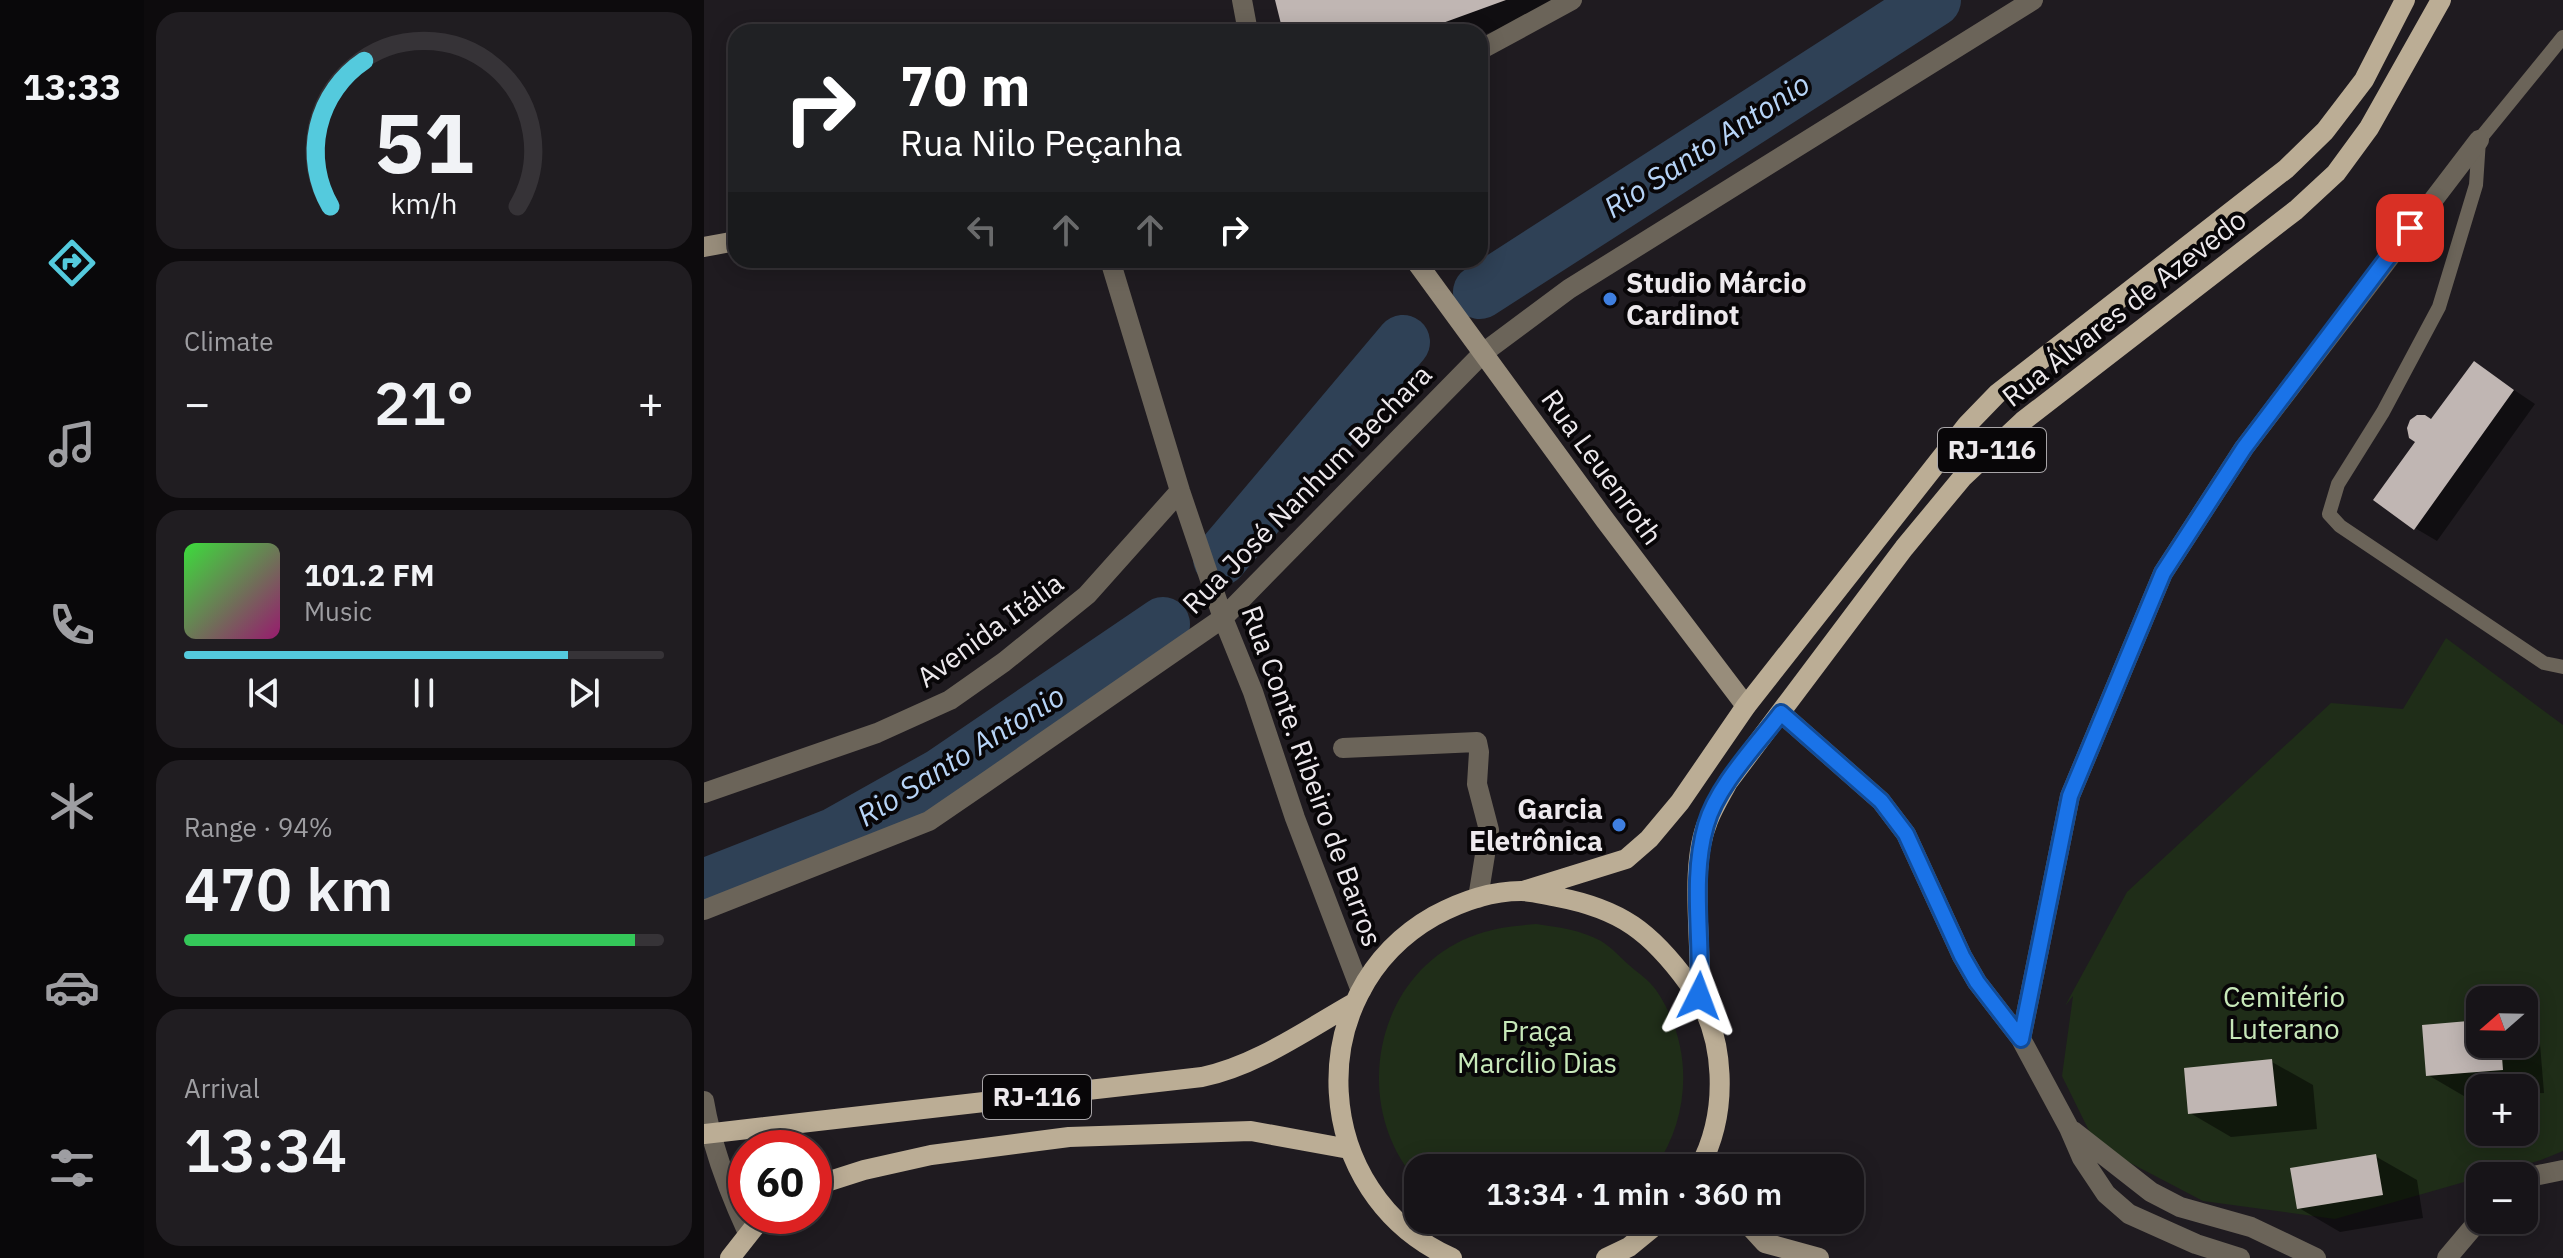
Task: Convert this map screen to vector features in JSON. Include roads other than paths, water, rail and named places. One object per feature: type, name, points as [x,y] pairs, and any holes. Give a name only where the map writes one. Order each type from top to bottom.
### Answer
[{"type":"main road","name":"Rua Álvares de Azevedo","points":[[1523,891],[1626,859],[1649,839],[1680,802],[1746,706],[1967,425],[1997,394],[2286,169],[2325,131],[2364,80],[2405,0]]},
{"type":"main road","name":"Rua Álvares de Azevedo","points":[[1699,996],[1700,856],[1707,823],[1728,782],[1904,548],[1962,478],[2023,421],[2296,210],[2336,173],[2369,128],[2441,0]]},
{"type":"main road","name":"RJ-116","points":[[1436,1255],[1398,1223],[1369,1189],[1349,1149],[1338,1100],[1338,1075],[1339,1051],[1358,997],[1375,967],[1409,933],[1448,908],[1478,898],[1523,891],[1576,901],[1614,914],[1647,934],[1667,953],[1699,996],[1711,1025],[1719,1086],[1717,1117],[1708,1154]]},
{"type":"main road","name":"RJ-116","points":[[707,1134],[1210,1076],[1264,1054],[1358,997]]},
{"type":"main road","name":"RJ-116","points":[[832,1180],[931,1155],[1069,1137],[1251,1131],[1349,1149]]},
{"type":"main road","points":[[730,1258],[747,1234]]},
{"type":"main road","points":[[1606,1258],[1629,1247],[1645,1234]]},
{"type":"street","points":[[1242,0],[1246,24]]},
{"type":"street","points":[[1488,46],[1572,0]]},
{"type":"street","name":"Rua José Nanhum Bechara","points":[[704,910],[929,821],[1223,618],[1483,353],[1569,289],[2033,0]]},
{"type":"street","points":[[2021,1039],[2070,796],[2163,573],[2244,448],[2479,140]]},
{"type":"street","points":[[704,247],[728,242]]},
{"type":"street","name":"Rua Conte. Ribeiro de Barros","points":[[1112,268],[1180,491],[1358,997]]},
{"type":"street","name":"Rua Leuenroth","points":[[1421,268],[1605,520],[1746,706]]},
{"type":"street","name":"Avenida Itália","points":[[704,793],[877,733],[950,700],[1004,662],[1087,595],[1180,491]]},
{"type":"street","points":[[1781,713],[1881,801],[1906,834],[1962,956],[1977,982],[2021,1039],[2082,1158],[2106,1194],[2129,1214],[2196,1244],[2240,1258]]},
{"type":"street","points":[[1343,748],[1477,742],[1477,784],[1489,830],[1478,898]]},
{"type":"street","points":[[704,1101],[707,1134],[728,1187]]},
{"type":"street","points":[[2069,1128],[2151,1192],[2180,1207],[2251,1227],[2316,1258]]},
{"type":"street","points":[[2538,1175],[2563,1170]]},
{"type":"street","points":[[1757,1234],[1765,1243],[1819,1258]]},
{"type":"street","points":[[2447,1258],[2467,1234]]},
{"type":"lane","points":[[2563,37],[2479,140],[2476,185],[2439,307],[2383,412],[2338,484],[2329,514],[2340,526],[2544,663],[2563,667]]},
{"type":"waterway","name":"Rio Santo Antonio","points":[[1480,292],[1934,0]]},
{"type":"waterway","name":"Rio Santo Antonio","points":[[1220,559],[1403,342]]},
{"type":"waterway","name":"Rio Santo Antonio","points":[[704,886],[834,835],[941,775],[1163,624]]},
{"type":"place","name":"Studio Márcio Cardinot","points":[[1610,299]]},
{"type":"place","name":"Garcia Eletrônica","points":[[1619,825]]},
{"type":"park label","name":"Cemitério Luterano","points":[[2284,1013]]},
{"type":"park label","name":"Praça Marcílio Dias","points":[[1537,1047]]}]
